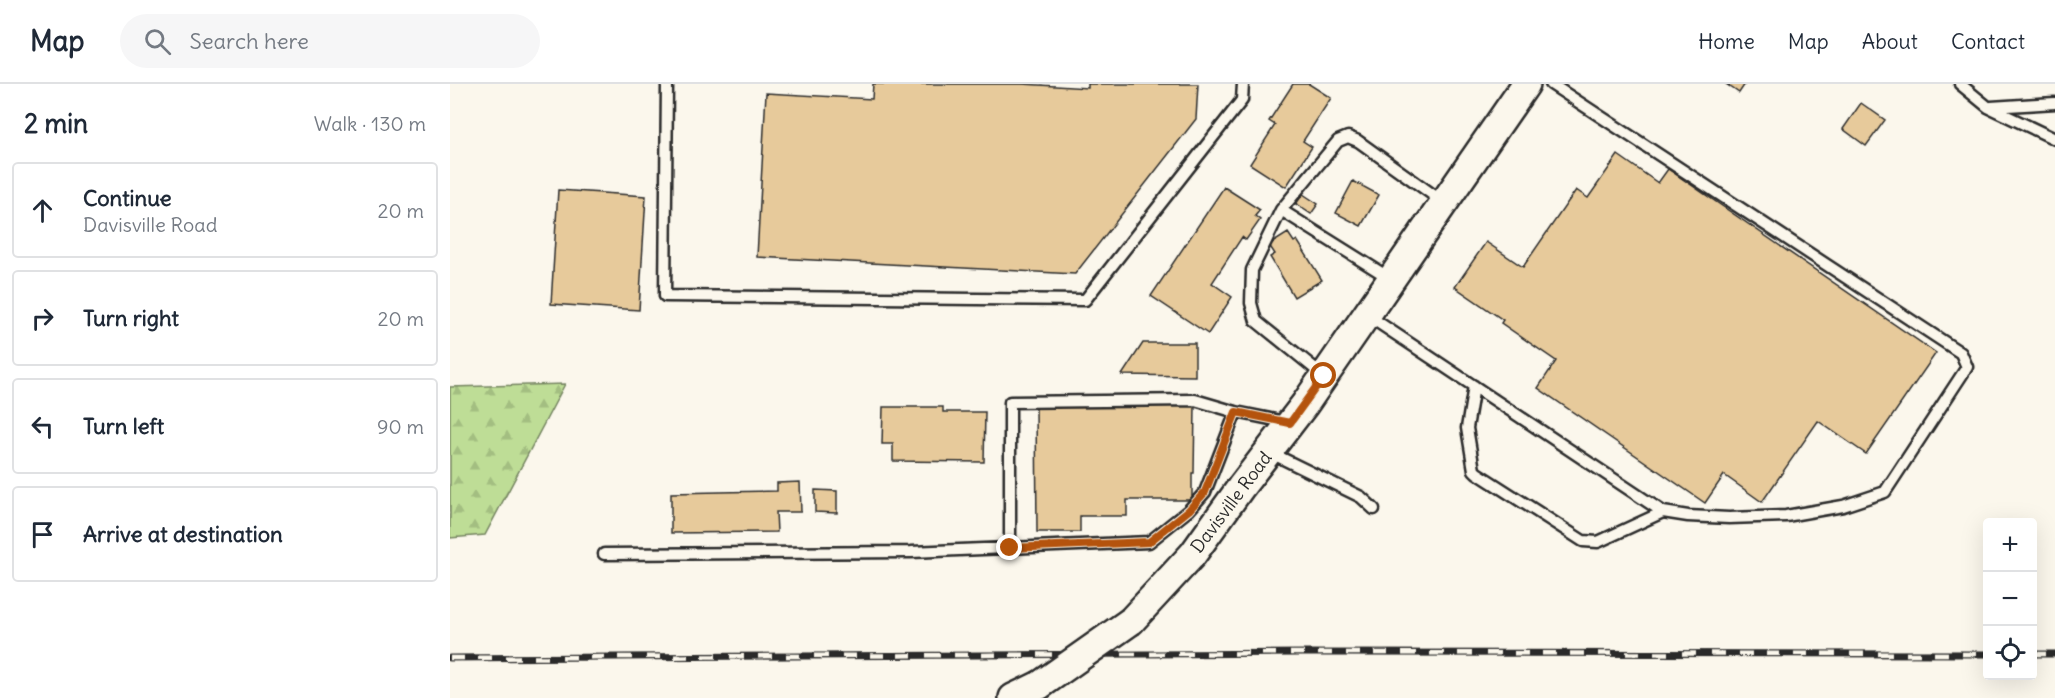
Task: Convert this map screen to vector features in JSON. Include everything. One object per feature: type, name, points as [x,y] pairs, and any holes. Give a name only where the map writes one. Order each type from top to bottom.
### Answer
[{"type":"street","name":"Davisville Road","points":[[1013,698],[1040,685],[1131,621],[1193,554],[1324,376],[1526,84]]},
{"type":"lane","points":[[667,84],[665,296],[1085,300],[1242,100],[1243,84]]},
{"type":"lane","points":[[1367,315],[1663,512],[1729,518],[1786,516],[1842,506],[1885,492],[1967,367],[1960,353],[1551,84]]},
{"type":"lane","points":[[1960,84],[1988,107],[2055,140]]},
{"type":"lane","points":[[1988,107],[2055,104]]},
{"type":"lane","points":[[2036,130],[2055,131]]},
{"type":"lane","points":[[1324,376],[1256,321],[1251,303],[1252,270],[1281,210],[1338,141],[1348,137],[1358,141],[1444,202]]},
{"type":"lane","points":[[1281,210],[1392,279]]},
{"type":"lane","points":[[1474,386],[1467,428],[1476,474],[1584,541],[1598,542],[1663,512]]},
{"type":"lane","points":[[1010,548],[1010,402],[1195,400],[1236,412],[1290,423]]},
{"type":"lane","points":[[603,554],[911,552],[1149,542],[1189,510],[1205,492],[1236,412]]},
{"type":"lane","points":[[1268,452],[1361,497],[1374,508]]},
{"type":"green space","points":[[565,384],[485,535],[450,538],[450,387]]},
{"type":"building","points":[[873,84],[1022,84],[1088,88],[1088,84],[1198,84],[1196,119],[1075,274],[757,257],[766,93],[872,99]]},
{"type":"building","points":[[1293,84],[1309,84],[1331,98],[1303,141],[1312,147],[1286,187],[1250,164],[1275,125],[1269,121]]},
{"type":"building","points":[[1726,84],[1745,84],[1739,93]]},
{"type":"building","points":[[1861,103],[1885,120],[1866,146],[1843,129]]},
{"type":"building","points":[[1618,155],[1658,183],[1668,169],[1936,353],[1866,454],[1818,421],[1762,502],[1724,475],[1705,503],[1538,388],[1556,361],[1501,323],[1503,320],[1455,287],[1486,242],[1523,267],[1576,190],[1588,198]]},
{"type":"building","points":[[1353,181],[1379,195],[1361,226],[1336,213]]},
{"type":"building","points":[[1224,187],[1260,210],[1255,216],[1260,220],[1246,240],[1242,237],[1212,283],[1232,297],[1208,334],[1151,296]]},
{"type":"building","points":[[558,190],[646,196],[639,310],[551,304]]},
{"type":"building","points":[[1303,194],[1318,204],[1311,214],[1296,204]]},
{"type":"building","points":[[1288,233],[1294,242],[1297,240],[1322,280],[1294,297],[1270,257],[1275,254],[1269,245]]},
{"type":"building","points":[[1143,343],[1195,343],[1195,376],[1122,375]]},
{"type":"building","points":[[1036,405],[1195,405],[1192,500],[1127,500],[1127,516],[1080,516],[1080,532],[1037,532]]},
{"type":"building","points":[[883,407],[943,407],[943,412],[985,412],[984,462],[893,461],[893,444],[882,444]]},
{"type":"building","points":[[800,482],[801,512],[776,512],[777,532],[671,533],[671,493],[777,491],[777,483]]},
{"type":"building","points":[[815,490],[837,491],[837,513],[815,512]]},
{"type":"railway","points":[[450,658],[1305,653],[1983,654]]},
{"type":"railway","points":[[2037,654],[2055,654]]},
{"type":"route","points":[[1010,548],[1149,542],[1189,510],[1205,492],[1236,412],[1290,423],[1324,376]]}]
